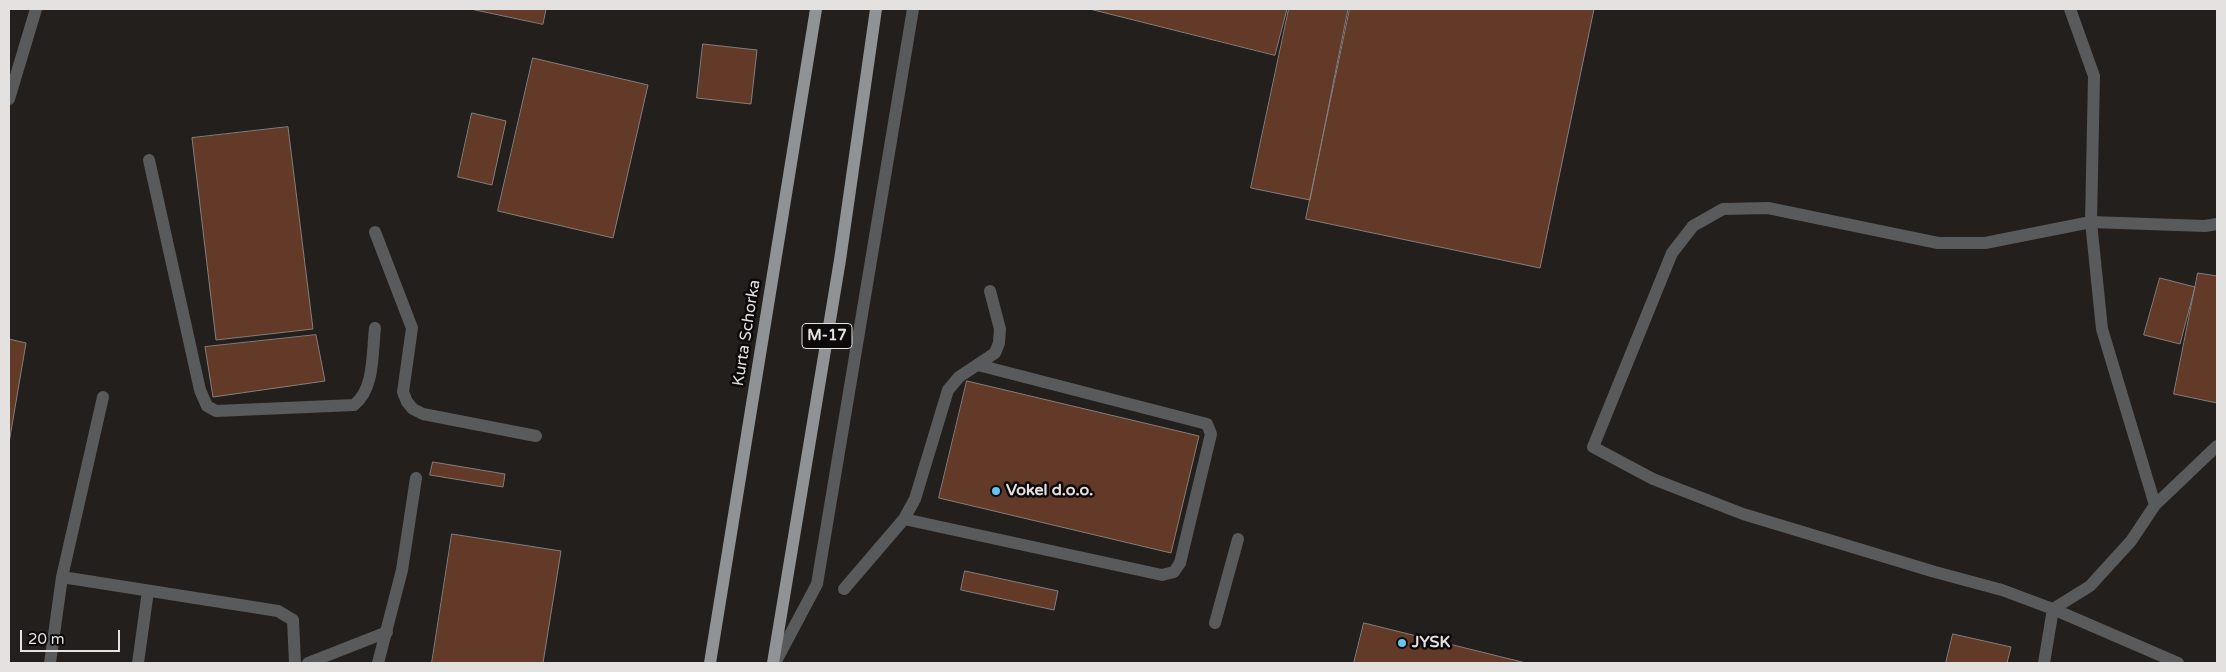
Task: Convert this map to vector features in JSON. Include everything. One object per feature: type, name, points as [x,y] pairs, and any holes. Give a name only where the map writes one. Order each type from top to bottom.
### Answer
[{"type":"main road","name":"Kurta Schorka","points":[[710,663],[816,9]]},
{"type":"main road","name":"M-17","points":[[774,663],[840,260],[876,9]]},
{"type":"lane","points":[[9,100],[36,9]]},
{"type":"lane","points":[[774,663],[817,584],[913,9]]},
{"type":"lane","points":[[2070,9],[2094,76],[2091,222],[2102,329],[2155,505]]},
{"type":"lane","points":[[149,160],[200,390],[207,406],[216,411],[354,405],[362,398],[368,386],[375,328]]},
{"type":"lane","points":[[2178,663],[2053,609],[2002,590],[1935,572],[1743,514],[1653,479],[1592,447],[1672,253],[1693,226],[1724,209],[1768,208],[1938,243],[1985,243],[2091,222],[2205,226],[2217,224]]},
{"type":"lane","points":[[374,232],[412,328],[404,392],[407,402],[423,414],[536,436]]},
{"type":"lane","points":[[844,589],[904,519],[916,499],[948,390],[959,377],[996,353],[1000,329],[990,291]]},
{"type":"lane","points":[[904,519],[1162,575],[1174,572],[1180,563],[1211,434],[1206,424],[978,365]]},
{"type":"lane","points":[[50,663],[62,577],[103,396]]},
{"type":"lane","points":[[2044,663],[2053,609],[2090,586],[2131,541],[2155,505],[2217,446]]},
{"type":"lane","points":[[378,663],[402,570],[416,478]]},
{"type":"lane","points":[[1215,623],[1238,539]]},
{"type":"lane","points":[[62,577],[278,611],[293,620],[294,663]]},
{"type":"lane","points":[[138,663],[148,591]]},
{"type":"lane","points":[[308,663],[387,632]]},
{"type":"building","points":[[471,9],[546,9],[543,24]]},
{"type":"building","points":[[1090,9],[1287,9],[1275,55]]},
{"type":"building","points":[[1289,9],[1348,9],[1310,200],[1251,188]]},
{"type":"building","points":[[1350,9],[1594,9],[1540,268],[1306,219]]},
{"type":"building","points":[[703,44],[757,50],[751,104],[697,98]]},
{"type":"building","points":[[533,58],[648,85],[613,238],[498,211]]},
{"type":"building","points":[[472,113],[506,121],[492,185],[458,177]]},
{"type":"building","points":[[288,127],[313,329],[216,340],[192,138]]},
{"type":"building","points":[[2198,273],[2217,276],[2217,403],[2174,394]]},
{"type":"building","points":[[2160,278],[2195,287],[2180,344],[2144,335]]},
{"type":"building","points":[[316,335],[325,381],[213,397],[205,347]]},
{"type":"building","points":[[9,339],[26,343],[9,443]]},
{"type":"building","points":[[967,381],[1199,436],[1171,553],[939,498]]},
{"type":"building","points":[[433,462],[505,474],[503,487],[430,475]]},
{"type":"building","points":[[452,534],[561,551],[543,663],[432,663]]},
{"type":"building","points":[[965,571],[1058,591],[1054,610],[961,590]]},
{"type":"building","name":"JYSK","points":[[1364,623],[1526,663],[1354,663]]},
{"type":"building","points":[[1953,634],[2011,647],[2007,663],[1946,663]]},
{"type":"place","name":"Vokel d.o.o.","points":[[996,491]]},
{"type":"place","name":"JYSK","points":[[1402,643]]}]
